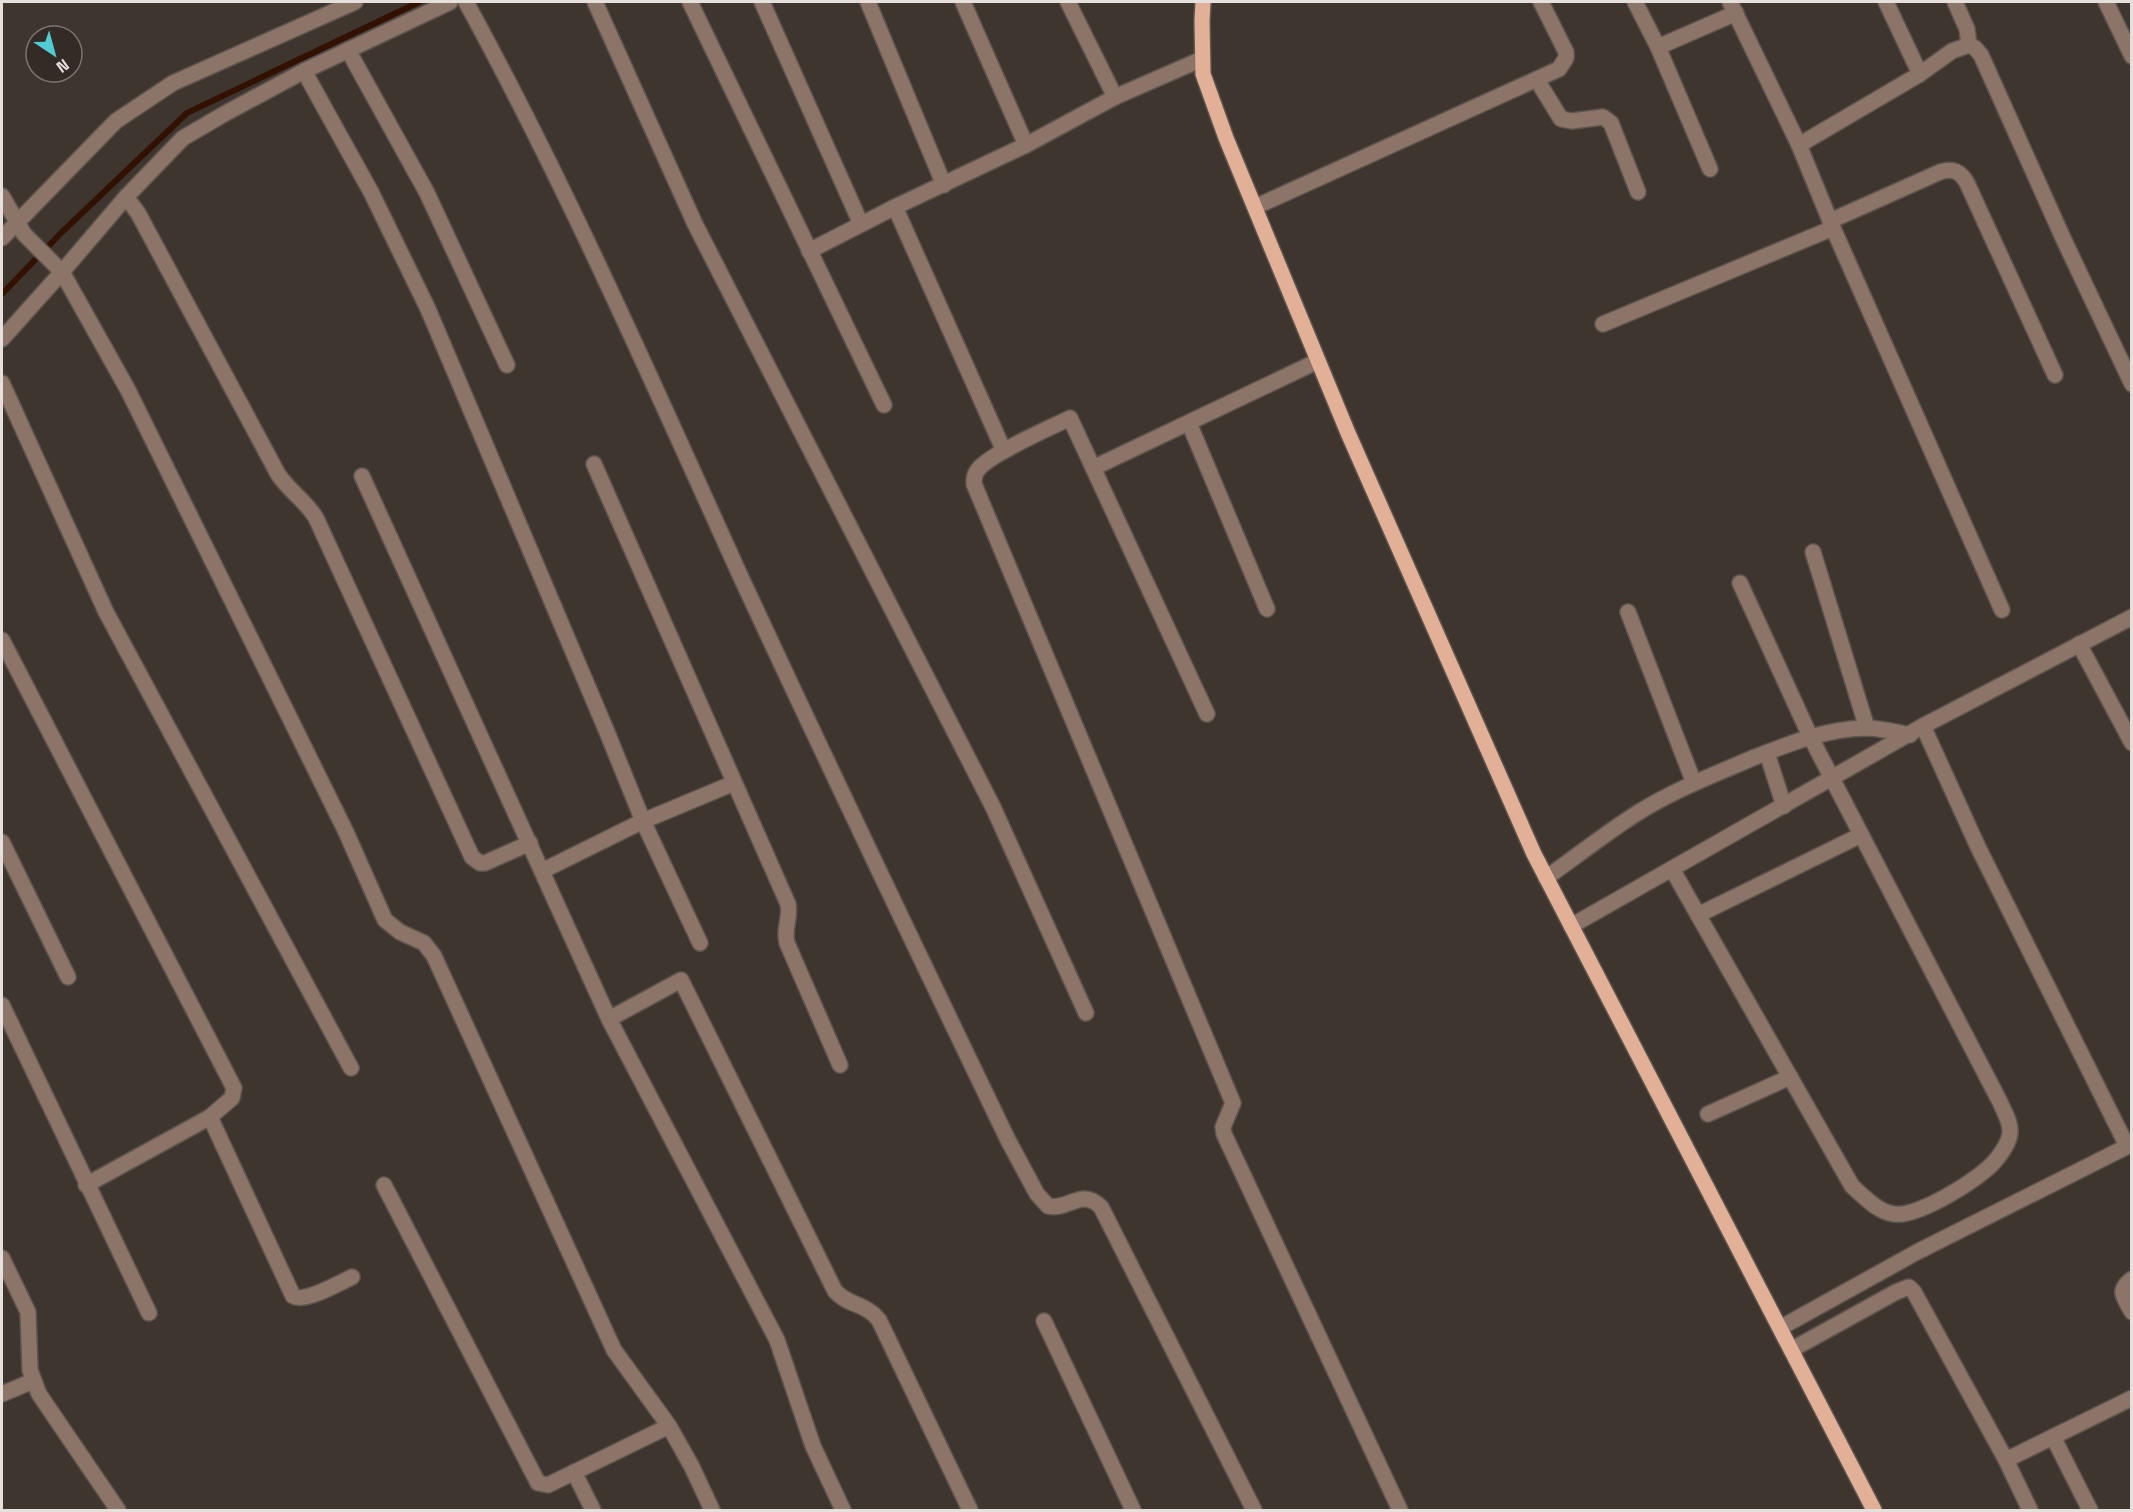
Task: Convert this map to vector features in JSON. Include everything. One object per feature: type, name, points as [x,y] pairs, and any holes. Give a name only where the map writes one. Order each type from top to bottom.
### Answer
[{"type":"main road","points":[[1203,2],[1203,74],[1255,207],[1362,466],[1546,878],[1874,1510]]},
{"type":"street","points":[[2,238],[21,227],[116,121],[173,83],[355,2]]},
{"type":"street","points":[[3,335],[57,267],[183,138],[304,71],[450,2]]},
{"type":"street","points":[[466,2],[522,105],[640,355],[833,777],[1008,1140],[1037,1194],[1048,1206],[1060,1206],[1089,1198],[1101,1207],[1254,1510]]},
{"type":"street","points":[[596,2],[695,224],[993,807],[1086,1013]]},
{"type":"street","points":[[690,2],[884,405]]},
{"type":"street","points":[[762,2],[861,224]]},
{"type":"street","points":[[868,2],[944,185]]},
{"type":"street","points":[[963,2],[1026,145]]},
{"type":"street","points":[[1068,2],[1115,97]]},
{"type":"street","points":[[1255,207],[1559,69],[1566,58],[1563,43],[1541,2]]},
{"type":"street","points":[[1635,2],[1658,47],[1710,169]]},
{"type":"street","points":[[1887,2],[1920,74]]},
{"type":"street","points":[[1955,2],[1967,29],[1969,45]]},
{"type":"street","points":[[2106,2],[2132,56]]},
{"type":"street","points":[[1658,47],[1733,7],[1799,146],[1831,224],[2002,610]]},
{"type":"street","points":[[1799,146],[1920,74],[1952,51],[1969,45],[1975,48],[1981,55],[2058,228],[2132,384]]},
{"type":"street","points":[[348,50],[432,201],[507,365]]},
{"type":"street","points":[[809,251],[1026,145],[1115,97],[1202,59]]},
{"type":"street","points":[[304,71],[371,192],[428,309],[643,821],[700,943]]},
{"type":"street","points":[[1537,80],[1561,119],[1572,121],[1603,117],[1611,123],[1638,192]]},
{"type":"street","points":[[1603,324],[1831,224],[1949,169],[1960,173],[1967,183],[2055,375]]},
{"type":"street","points":[[2,196],[21,227],[57,267],[128,390],[346,832],[385,920],[400,932],[424,944],[434,956],[614,1350],[669,1426],[712,1510]]},
{"type":"street","points":[[126,197],[138,213],[278,474],[288,487],[306,503],[316,518],[472,857],[480,863],[485,863],[530,843]]},
{"type":"street","points":[[895,207],[1004,451]]},
{"type":"street","points":[[1093,468],[1318,361]]},
{"type":"street","points":[[2,383],[106,612],[351,1068]]},
{"type":"street","points":[[1207,714],[1070,418],[1004,451],[977,470],[974,476],[975,484],[1233,1103],[1223,1127],[1224,1134],[1400,1510]]},
{"type":"street","points":[[1189,423],[1267,609]]},
{"type":"street","points":[[594,464],[788,904],[790,914],[784,933],[787,944],[840,1065]]},
{"type":"street","points":[[362,476],[609,1019],[777,1340],[813,1446],[843,1510]]},
{"type":"street","points":[[1813,552],[1867,728]]},
{"type":"street","points":[[1672,869],[1852,1186],[1868,1200],[1892,1214],[1902,1215],[1934,1204],[1994,1163],[2005,1148],[2010,1133],[2001,1102],[1810,736],[1740,583]]},
{"type":"street","points":[[1628,612],[1694,783]]},
{"type":"street","points":[[1571,926],[1916,730],[2132,617]]},
{"type":"street","points":[[2,640],[234,1088],[232,1098],[210,1117],[86,1185]]},
{"type":"street","points":[[2079,644],[2132,743]]},
{"type":"street","points":[[1546,878],[1638,812],[1694,783],[1767,753],[1810,736],[1867,728],[1916,730]]},
{"type":"street","points":[[1780,1328],[1917,1252],[2129,1145],[1916,730]]},
{"type":"street","points":[[1767,753],[1784,806]]},
{"type":"street","points":[[542,871],[643,821],[734,783]]},
{"type":"street","points":[[1698,915],[1861,835]]},
{"type":"street","points":[[2,842],[68,977]]},
{"type":"street","points":[[609,1019],[681,980],[836,1291],[843,1299],[866,1307],[879,1320],[970,1510]]},
{"type":"street","points":[[2,1005],[148,1313]]},
{"type":"street","points":[[1708,1114],[1790,1077]]},
{"type":"street","points":[[210,1117],[293,1296],[307,1298],[352,1277]]},
{"type":"street","points":[[384,1185],[535,1479],[541,1485],[548,1485],[669,1426]]},
{"type":"street","points":[[2,1258],[28,1312],[28,1357],[33,1381],[46,1406],[118,1510]]},
{"type":"street","points":[[2132,1279],[2123,1286],[2122,1293],[2132,1312]]},
{"type":"street","points":[[1791,1350],[1909,1287],[1914,1292],[2006,1460],[2030,1510]]},
{"type":"street","points":[[1044,1321],[1133,1510]]},
{"type":"street","points":[[2,1394],[33,1381]]},
{"type":"street","points":[[2006,1460],[2132,1398]]},
{"type":"street","points":[[2053,1437],[2090,1510]]},
{"type":"street","points":[[574,1472],[593,1510]]},
{"type":"waterway","points":[[2,294],[62,232],[187,113],[419,2]]}]
